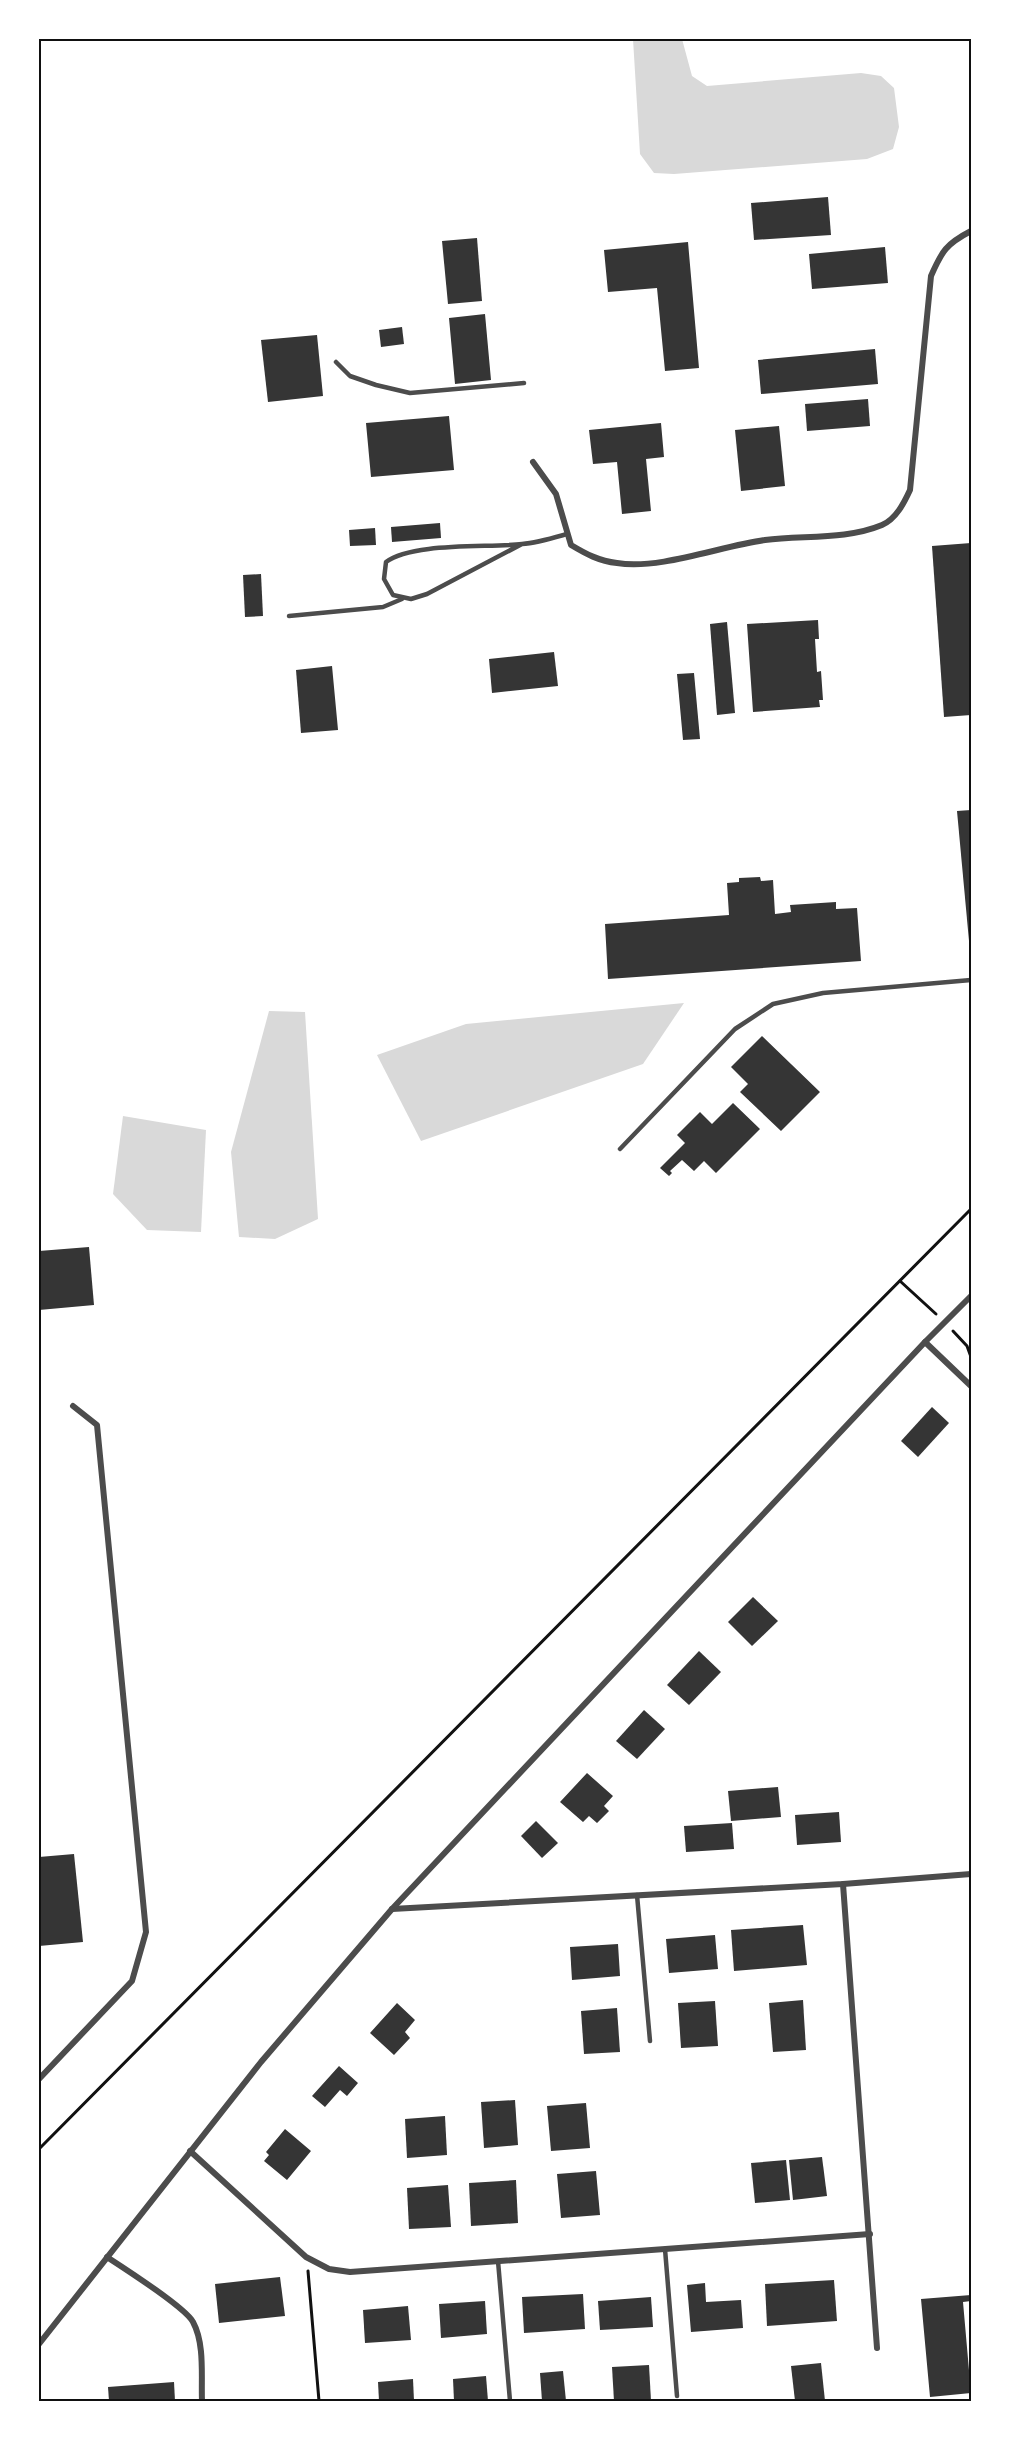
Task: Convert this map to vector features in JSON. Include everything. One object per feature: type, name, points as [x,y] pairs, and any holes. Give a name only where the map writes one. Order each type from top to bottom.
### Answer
[{"type":"street","points":[[533,462],[556,494],[571,545],[592,558],[618,564],[646,564],[764,540],[856,533],[885,524],[902,508],[910,490],[931,276],[941,253],[952,242],[971,231]]},
{"type":"street","points":[[39,2344],[264,2058],[392,1909],[925,1342],[971,1296]]},
{"type":"street","points":[[925,1342],[971,1386]]},
{"type":"street","points":[[39,2079],[132,1981],[146,1932],[97,1425],[73,1406]]},
{"type":"street","points":[[392,1909],[843,1884],[971,1874]]},
{"type":"street","points":[[843,1884],[877,2348]]},
{"type":"street","points":[[190,2151],[306,2257],[329,2269],[350,2272],[870,2234]]},
{"type":"street","points":[[107,2257],[193,2320],[199,2340],[202,2401]]},
{"type":"lane","points":[[336,362],[350,376],[375,385],[410,393],[524,383]]},
{"type":"lane","points":[[402,598],[393,595],[384,579],[386,562],[394,556],[423,551],[522,544],[567,534]]},
{"type":"lane","points":[[289,616],[383,607],[402,598],[427,594],[522,544]]},
{"type":"lane","points":[[620,1149],[735,1029],[773,1004],[823,993],[971,980]]},
{"type":"lane","points":[[637,1895],[650,2041]]},
{"type":"lane","points":[[665,2249],[677,2396]]},
{"type":"lane","points":[[498,2261],[510,2401]]},
{"type":"path","points":[[39,2149],[971,1209]]},
{"type":"path","points":[[900,1281],[939,1317]]},
{"type":"path","points":[[956,1334],[967,1346],[971,1357]]},
{"type":"path","points":[[306,2257],[319,2401]]},
{"type":"shaded area","points":[[633,39],[682,39],[692,76],[707,86],[861,73],[881,76],[894,88],[899,127],[893,149],[867,159],[674,174],[654,173],[640,154]]},
{"type":"shaded area","points":[[684,1003],[643,1064],[421,1141],[377,1055],[466,1024]]},
{"type":"shaded area","points":[[269,1011],[305,1012],[318,1219],[275,1239],[239,1237],[231,1152]]},
{"type":"shaded area","points":[[123,1116],[206,1130],[201,1232],[147,1230],[113,1194]]},
{"type":"building","points":[[828,197],[831,235],[754,240],[751,203]]},
{"type":"building","points":[[477,238],[482,301],[448,304],[442,241]]},
{"type":"building","points":[[688,242],[699,368],[665,371],[657,288],[608,292],[604,250]]},
{"type":"building","points":[[885,247],[888,283],[812,289],[809,254]]},
{"type":"building","points":[[485,314],[491,380],[455,384],[449,318]]},
{"type":"building","points":[[402,327],[404,344],[381,347],[379,330]]},
{"type":"building","points":[[317,335],[323,396],[268,402],[261,340]]},
{"type":"building","points":[[875,349],[878,384],[761,394],[758,360]]},
{"type":"building","points":[[868,399],[870,426],[807,431],[805,404]]},
{"type":"building","points":[[449,416],[454,470],[371,477],[366,423]]},
{"type":"building","points":[[661,423],[664,457],[646,459],[651,511],[622,514],[617,462],[593,464],[589,430]]},
{"type":"building","points":[[779,426],[785,486],[741,491],[735,430]]},
{"type":"building","points":[[440,523],[441,538],[392,542],[391,527]]},
{"type":"building","points":[[375,528],[376,545],[350,546],[349,530]]},
{"type":"building","points":[[971,543],[971,715],[944,717],[932,546]]},
{"type":"building","points":[[261,574],[263,616],[245,617],[243,575]]},
{"type":"building","points":[[818,620],[819,639],[815,639],[817,672],[821,671],[823,700],[819,700],[820,707],[753,712],[747,624]]},
{"type":"building","points":[[727,622],[735,713],[717,715],[710,624]]},
{"type":"building","points":[[554,652],[558,686],[492,693],[489,659]]},
{"type":"building","points":[[332,666],[338,730],[301,733],[296,670]]},
{"type":"building","points":[[694,673],[700,739],[683,740],[677,674]]},
{"type":"building","points":[[971,810],[971,941],[969,941],[957,811]]},
{"type":"building","points":[[760,877],[761,881],[773,880],[775,914],[791,912],[790,905],[836,902],[836,909],[857,908],[861,961],[608,979],[605,924],[729,915],[727,883],[739,882],[739,878]]},
{"type":"building","points":[[762,1036],[820,1092],[781,1131],[740,1092],[748,1084],[731,1067]]},
{"type":"building","points":[[733,1103],[760,1129],[716,1173],[704,1161],[694,1171],[682,1160],[670,1171],[672,1173],[669,1176],[660,1168],[685,1143],[677,1135],[700,1112],[712,1124]]},
{"type":"building","points":[[89,1247],[94,1305],[39,1310],[39,1251]]},
{"type":"building","points":[[932,1407],[949,1423],[918,1457],[901,1441]]},
{"type":"building","points":[[753,1597],[778,1621],[752,1646],[728,1622]]},
{"type":"building","points":[[699,1651],[721,1672],[689,1705],[667,1685]]},
{"type":"building","points":[[644,1710],[665,1729],[637,1759],[616,1741]]},
{"type":"building","points":[[587,1773],[613,1796],[604,1806],[609,1811],[597,1823],[589,1816],[583,1822],[560,1802]]},
{"type":"building","points":[[778,1787],[781,1817],[731,1821],[728,1791]]},
{"type":"building","points":[[839,1812],[841,1842],[797,1845],[795,1815]]},
{"type":"building","points":[[536,1821],[558,1843],[542,1858],[521,1836]]},
{"type":"building","points":[[732,1823],[734,1849],[686,1852],[684,1826]]},
{"type":"building","points":[[74,1854],[83,1942],[39,1946],[39,1857]]},
{"type":"building","points":[[803,1925],[807,1965],[734,1971],[731,1930]]},
{"type":"building","points":[[715,1935],[718,1969],[669,1973],[666,1939]]},
{"type":"building","points":[[618,1944],[620,1976],[572,1980],[570,1947]]},
{"type":"building","points":[[803,2000],[806,2050],[773,2052],[769,2003]]},
{"type":"building","points":[[715,2001],[718,2046],[681,2048],[678,2003]]},
{"type":"building","points":[[397,2003],[415,2020],[405,2032],[410,2038],[394,2055],[370,2033]]},
{"type":"building","points":[[617,2008],[620,2052],[584,2054],[581,2011]]},
{"type":"building","points":[[339,2066],[358,2083],[347,2096],[340,2090],[325,2107],[312,2096]]},
{"type":"building","points":[[515,2100],[518,2145],[484,2148],[481,2102]]},
{"type":"building","points":[[586,2103],[590,2148],[551,2151],[547,2106]]},
{"type":"building","points":[[445,2116],[447,2155],[407,2158],[405,2119]]},
{"type":"building","points":[[285,2129],[311,2151],[287,2180],[264,2161],[269,2155],[266,2152]]},
{"type":"building","points":[[822,2157],[827,2196],[793,2200],[789,2160]]},
{"type":"building","points":[[786,2160],[790,2200],[755,2203],[751,2163]]},
{"type":"building","points":[[596,2171],[600,2215],[561,2218],[557,2174]]},
{"type":"building","points":[[516,2180],[518,2223],[471,2226],[469,2183]]},
{"type":"building","points":[[448,2185],[451,2227],[409,2229],[407,2188]]},
{"type":"building","points":[[280,2277],[285,2316],[219,2323],[215,2284]]},
{"type":"building","points":[[834,2280],[837,2321],[767,2326],[765,2284]]},
{"type":"building","points":[[705,2283],[706,2302],[741,2300],[743,2328],[691,2332],[687,2285]]},
{"type":"building","points":[[583,2294],[585,2329],[524,2333],[522,2297]]},
{"type":"building","points":[[971,2295],[971,2301],[963,2302],[971,2393],[930,2397],[921,2299]]},
{"type":"building","points":[[651,2297],[653,2327],[600,2330],[598,2301]]},
{"type":"building","points":[[485,2301],[487,2334],[441,2338],[439,2304]]},
{"type":"building","points":[[408,2306],[411,2340],[365,2343],[363,2310]]},
{"type":"building","points":[[821,2363],[825,2401],[795,2401],[791,2366]]},
{"type":"building","points":[[649,2365],[651,2401],[614,2401],[612,2367]]},
{"type":"building","points":[[563,2371],[566,2401],[542,2401],[540,2373]]},
{"type":"building","points":[[486,2376],[488,2401],[454,2401],[453,2379]]},
{"type":"building","points":[[413,2379],[414,2401],[379,2401],[378,2382]]},
{"type":"building","points":[[174,2382],[175,2401],[109,2401],[108,2387]]}]
